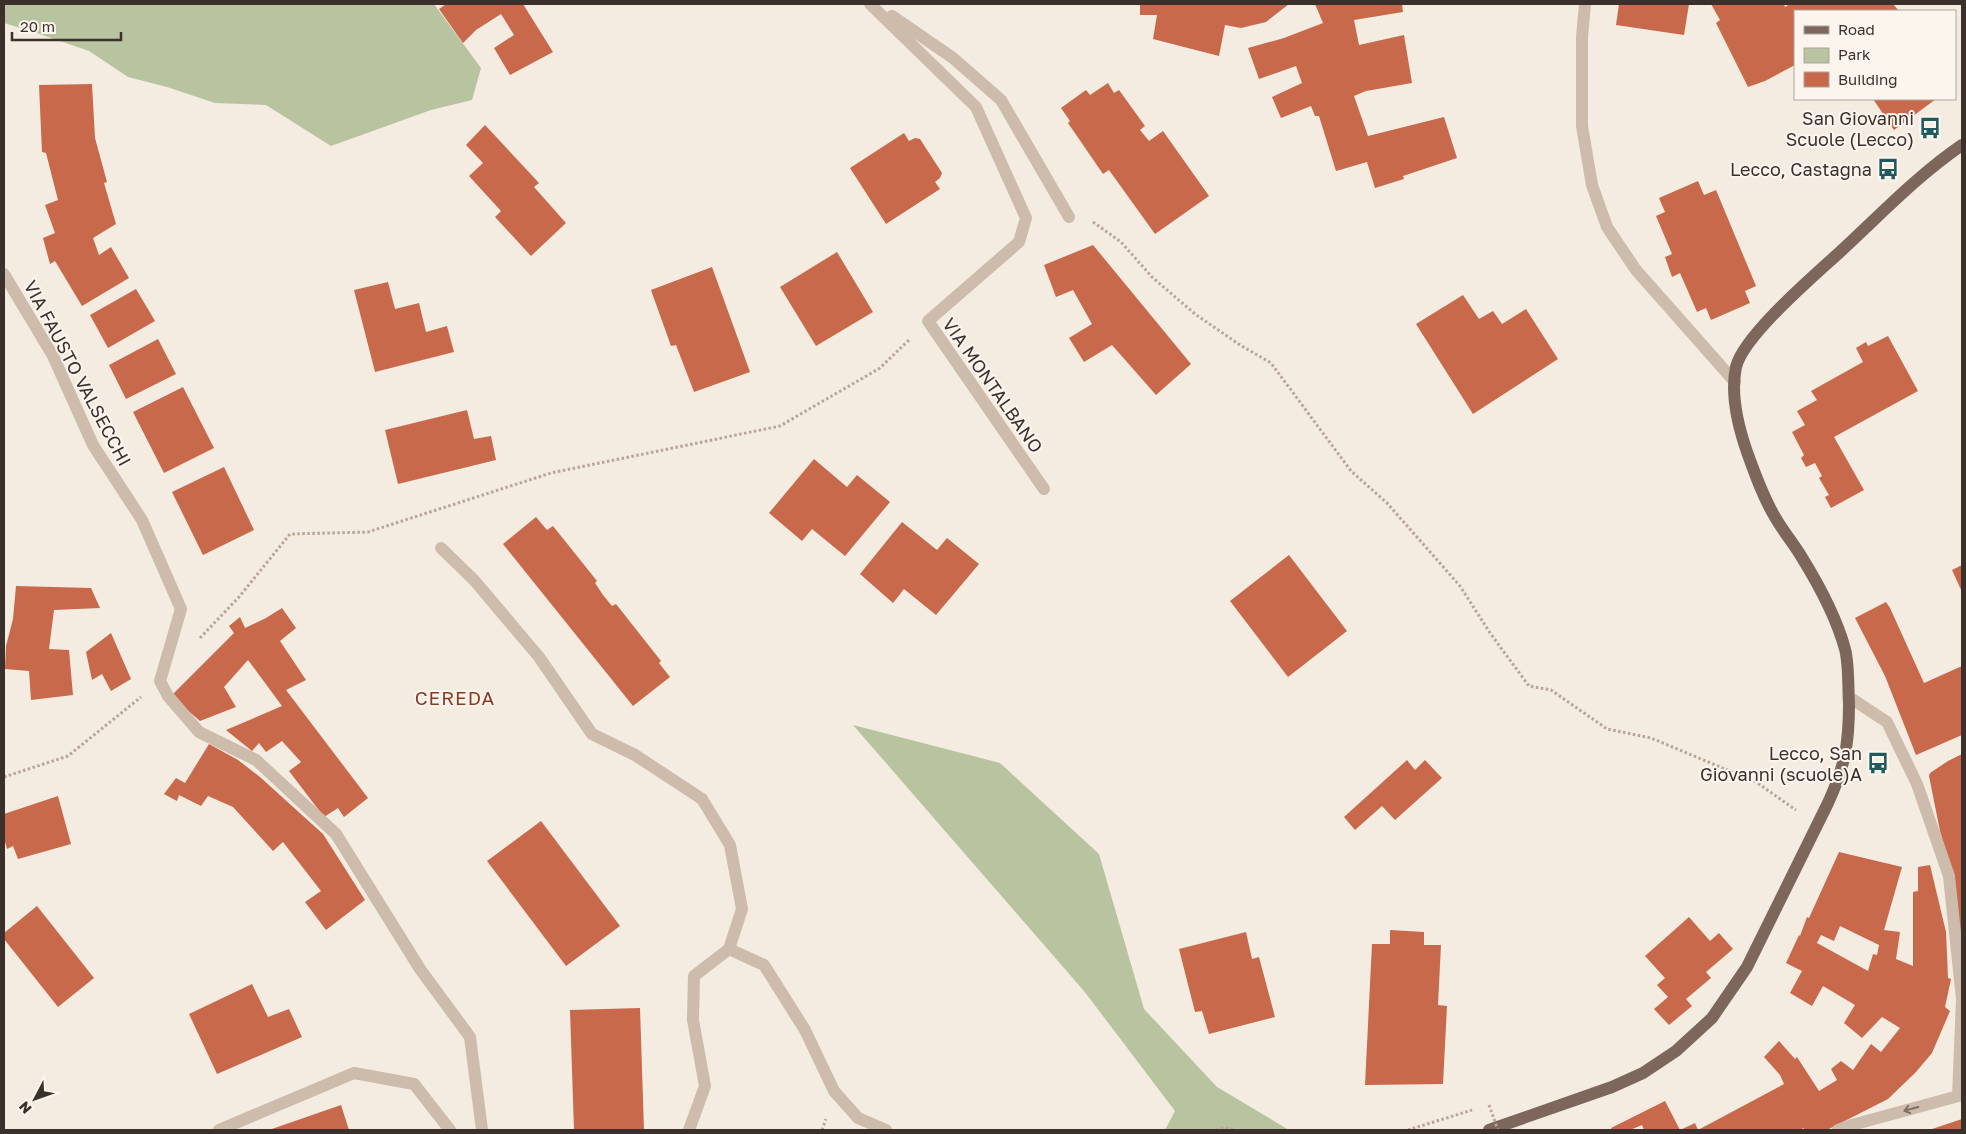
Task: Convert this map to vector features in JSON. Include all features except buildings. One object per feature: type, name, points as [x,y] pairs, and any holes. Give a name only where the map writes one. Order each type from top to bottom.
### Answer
[{"type":"main road","points":[[1489,1130],[1612,1087],[1643,1073],[1669,1056],[1712,1018],[1747,967],[1828,802],[1845,761],[1848,742],[1846,650],[1831,610],[1802,557],[1775,517],[1764,496],[1742,437],[1734,400],[1736,366],[1754,336],[1784,304],[1913,184],[1945,156],[1962,145]]},
{"type":"street","name":"VIA MONTALBANO","points":[[872,4],[953,58],[1001,100],[1069,216]]},
{"type":"street","name":"VIA MONTALBANO","points":[[872,4],[976,107],[1026,218],[1019,242],[928,321],[1044,489]]},
{"type":"street","points":[[1585,4],[1582,37],[1582,126],[1592,185],[1607,226],[1636,270],[1735,382]]},
{"type":"street","name":"VIA FAUSTO VALSECCHI","points":[[4,274],[53,356],[93,445],[142,520],[180,609],[160,681],[168,696],[199,732],[256,760],[336,834],[420,970],[470,1037],[482,1130]]},
{"type":"street","points":[[440,548],[474,580],[539,657],[592,734],[635,755],[702,799],[730,845],[742,908],[729,948],[694,976],[693,1020],[705,1086],[689,1130]]},
{"type":"street","points":[[1838,1130],[1960,1095],[1962,999],[1949,876],[1917,784],[1887,722],[1848,697]]},
{"type":"street","points":[[729,948],[764,965],[806,1030],[834,1091],[858,1118],[886,1130]]},
{"type":"street","points":[[219,1130],[354,1073],[414,1084],[450,1130]]},
{"type":"path","points":[[1069,216],[1090,220],[1121,242],[1152,277],[1195,314],[1240,345],[1271,363],[1351,471],[1387,502],[1460,586],[1490,633],[1529,686],[1551,690],[1607,729],[1651,738],[1756,782],[1803,815],[1828,802]]},
{"type":"path","points":[[1408,1130],[1489,1105],[1498,1130]]},
{"type":"path","points":[[1216,1130],[1224,1128],[1235,1130]]},
{"type":"green space","points":[[4,4],[434,4],[481,68],[472,100],[431,110],[331,146],[266,105],[215,103],[167,87],[128,77],[89,51],[4,23]]},
{"type":"green space","points":[[853,725],[1000,763],[1099,854],[1144,1009],[1217,1087],[1289,1130],[1165,1130],[1175,1111],[1084,991]]},
{"type":"place","name":"San Giovanni Scuole (Lecco)","points":[[1930,128]]},
{"type":"place","name":"Lecco, Castagna","points":[[1888,169]]},
{"type":"place","name":"Lecco, San Giovanni (scuole)A","points":[[1878,763]]},
{"type":"district","name":"CEREDA","points":[[455,697]]}]
